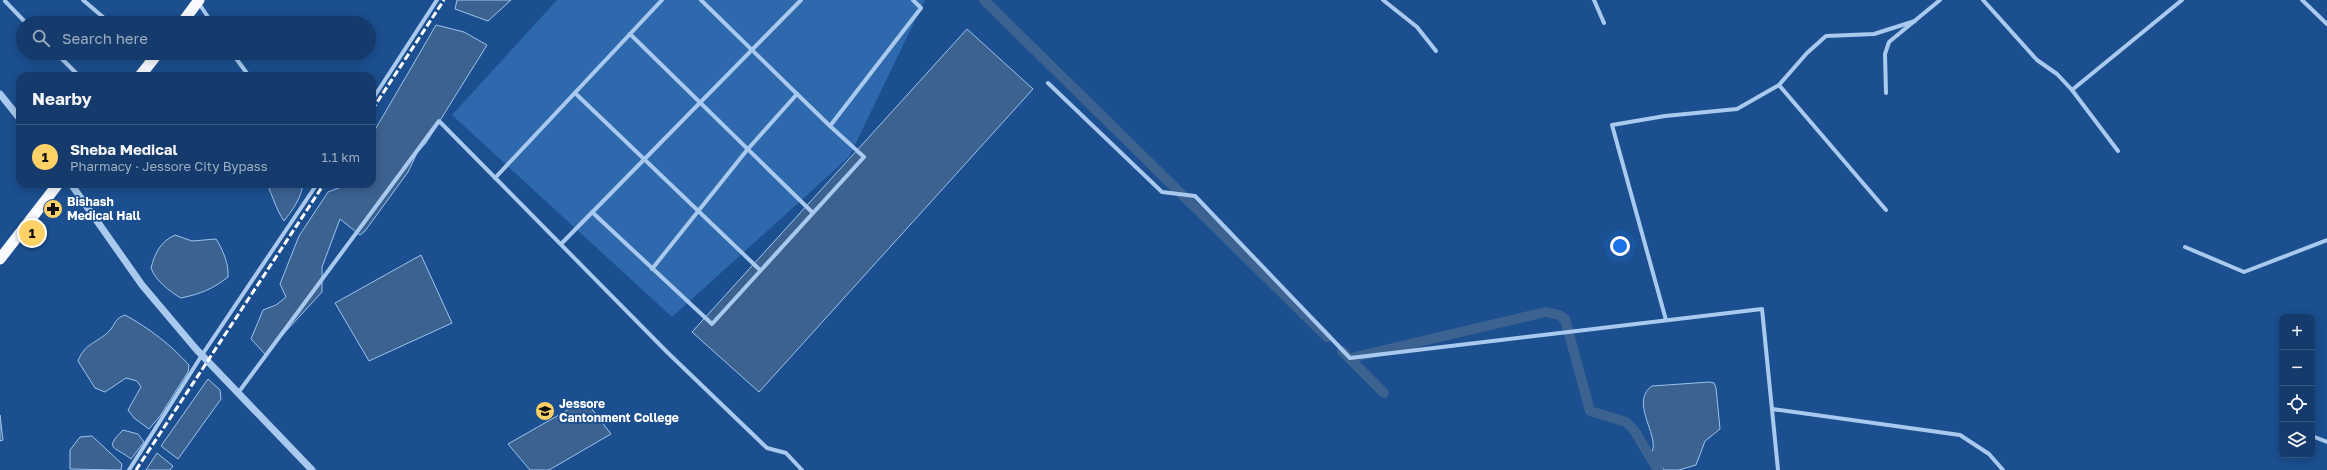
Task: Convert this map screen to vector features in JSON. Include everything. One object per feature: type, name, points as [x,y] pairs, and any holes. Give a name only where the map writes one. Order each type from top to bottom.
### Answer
[{"type":"highway","points":[[187,16],[199,1]]},
{"type":"highway","points":[[142,72],[149,60]]},
{"type":"highway","points":[[0,259],[55,188]]},
{"type":"street","points":[[82,0],[101,16]]},
{"type":"street","points":[[376,94],[437,0]]},
{"type":"street","points":[[495,178],[662,0]]},
{"type":"street","points":[[592,212],[712,324],[864,156],[830,126],[701,0]]},
{"type":"street","points":[[561,244],[801,0]]},
{"type":"street","points":[[830,126],[921,8],[913,0]]},
{"type":"street","points":[[1383,0],[1417,28],[1436,51]]},
{"type":"street","points":[[1594,0],[1604,23]]},
{"type":"street","points":[[1886,93],[1885,54],[1889,42],[1940,0]]},
{"type":"street","points":[[1983,0],[2037,60],[2057,74],[2072,90],[2118,151]]},
{"type":"street","points":[[2072,90],[2182,0]]},
{"type":"street","points":[[2302,0],[2327,24]]},
{"type":"street","points":[[0,5],[5,1],[19,16]]},
{"type":"street","points":[[199,1],[208,16]]},
{"type":"street","points":[[1666,320],[1612,125],[1665,116],[1737,109],[1779,85],[1807,53],[1826,36],[1874,34],[1915,21]]},
{"type":"street","points":[[630,34],[813,213]]},
{"type":"street","points":[[63,60],[75,72]]},
{"type":"street","points":[[237,60],[246,72]]},
{"type":"street","points":[[1048,83],[1162,192],[1195,196],[1350,358],[1762,309],[1778,470]]},
{"type":"street","points":[[1779,85],[1886,210]]},
{"type":"street","points":[[575,92],[760,270]]},
{"type":"street","points":[[0,94],[16,114]]},
{"type":"street","points":[[652,269],[747,150],[797,94]]},
{"type":"street","points":[[238,393],[439,121],[767,448],[786,453],[802,470]]},
{"type":"street","points":[[74,188],[142,285],[202,355],[312,470]]},
{"type":"street","points":[[129,470],[202,355],[314,188]]},
{"type":"street","points":[[2185,247],[2244,272],[2327,240]]},
{"type":"street","points":[[1772,409],[1960,435],[1990,454],[2003,470]]},
{"type":"street","points":[[2315,437],[2327,442]]},
{"type":"shaded area","points":[[457,0],[511,0],[488,21],[455,9]]},
{"type":"shaded area","points":[[557,0],[925,0],[849,157],[672,317],[452,115]]},
{"type":"shaded area","points":[[436,25],[464,32],[487,45],[426,143],[417,153],[408,172],[365,231],[360,235],[340,219],[322,267],[322,292],[265,354],[251,339],[263,310],[276,305],[286,297],[280,284],[299,236],[328,192],[338,188],[376,188],[376,128]]},
{"type":"shaded area","points":[[967,29],[1033,89],[759,392],[692,332]]},
{"type":"shaded area","points":[[269,188],[302,188],[298,199],[284,221]]},
{"type":"shaded area","points":[[175,235],[192,241],[216,239],[225,257],[228,267],[228,277],[217,285],[206,290],[181,298],[168,289],[159,281],[151,268],[159,248],[165,241]]},
{"type":"shaded area","points":[[421,255],[452,323],[369,361],[335,303]]},
{"type":"shaded area","points":[[125,315],[143,325],[159,337],[189,365],[188,372],[160,416],[149,429],[134,418],[128,410],[141,387],[137,381],[126,378],[105,392],[95,388],[78,361],[88,346],[106,334],[118,319]]},
{"type":"shaded area","points":[[208,379],[220,390],[221,399],[178,459],[161,446]]},
{"type":"shaded area","points":[[1714,383],[1716,388],[1720,429],[1705,441],[1696,465],[1679,470],[1664,470],[1652,455],[1652,435],[1643,405],[1647,391],[1652,386]]},
{"type":"shaded area","points":[[585,400],[611,434],[549,470],[530,470],[508,444]]},
{"type":"shaded area","points":[[0,415],[3,440],[0,441]]},
{"type":"shaded area","points":[[123,430],[138,434],[144,442],[131,459],[116,449],[113,445],[117,436]]},
{"type":"shaded area","points":[[92,436],[122,464],[121,470],[70,469],[70,450],[80,437]]},
{"type":"shaded area","points":[[157,453],[173,466],[170,470],[146,470]]},
{"type":"waterway","points":[[984,0],[1327,337]]},
{"type":"waterway","points":[[1355,357],[1546,312],[1559,315],[1565,319],[1590,411],[1626,422],[1634,430],[1658,470]]},
{"type":"waterway","points":[[1342,351],[1384,393]]},
{"type":"railway","points":[[376,104],[444,0]]},
{"type":"railway","points":[[136,470],[321,188]]},
{"type":"place","name":"Bishash Medical Hall","points":[[53,209]]},
{"type":"place","name":"Sheba Medical","points":[[32,233]]},
{"type":"place","name":"Jessore Cantonment College","points":[[545,411]]}]
